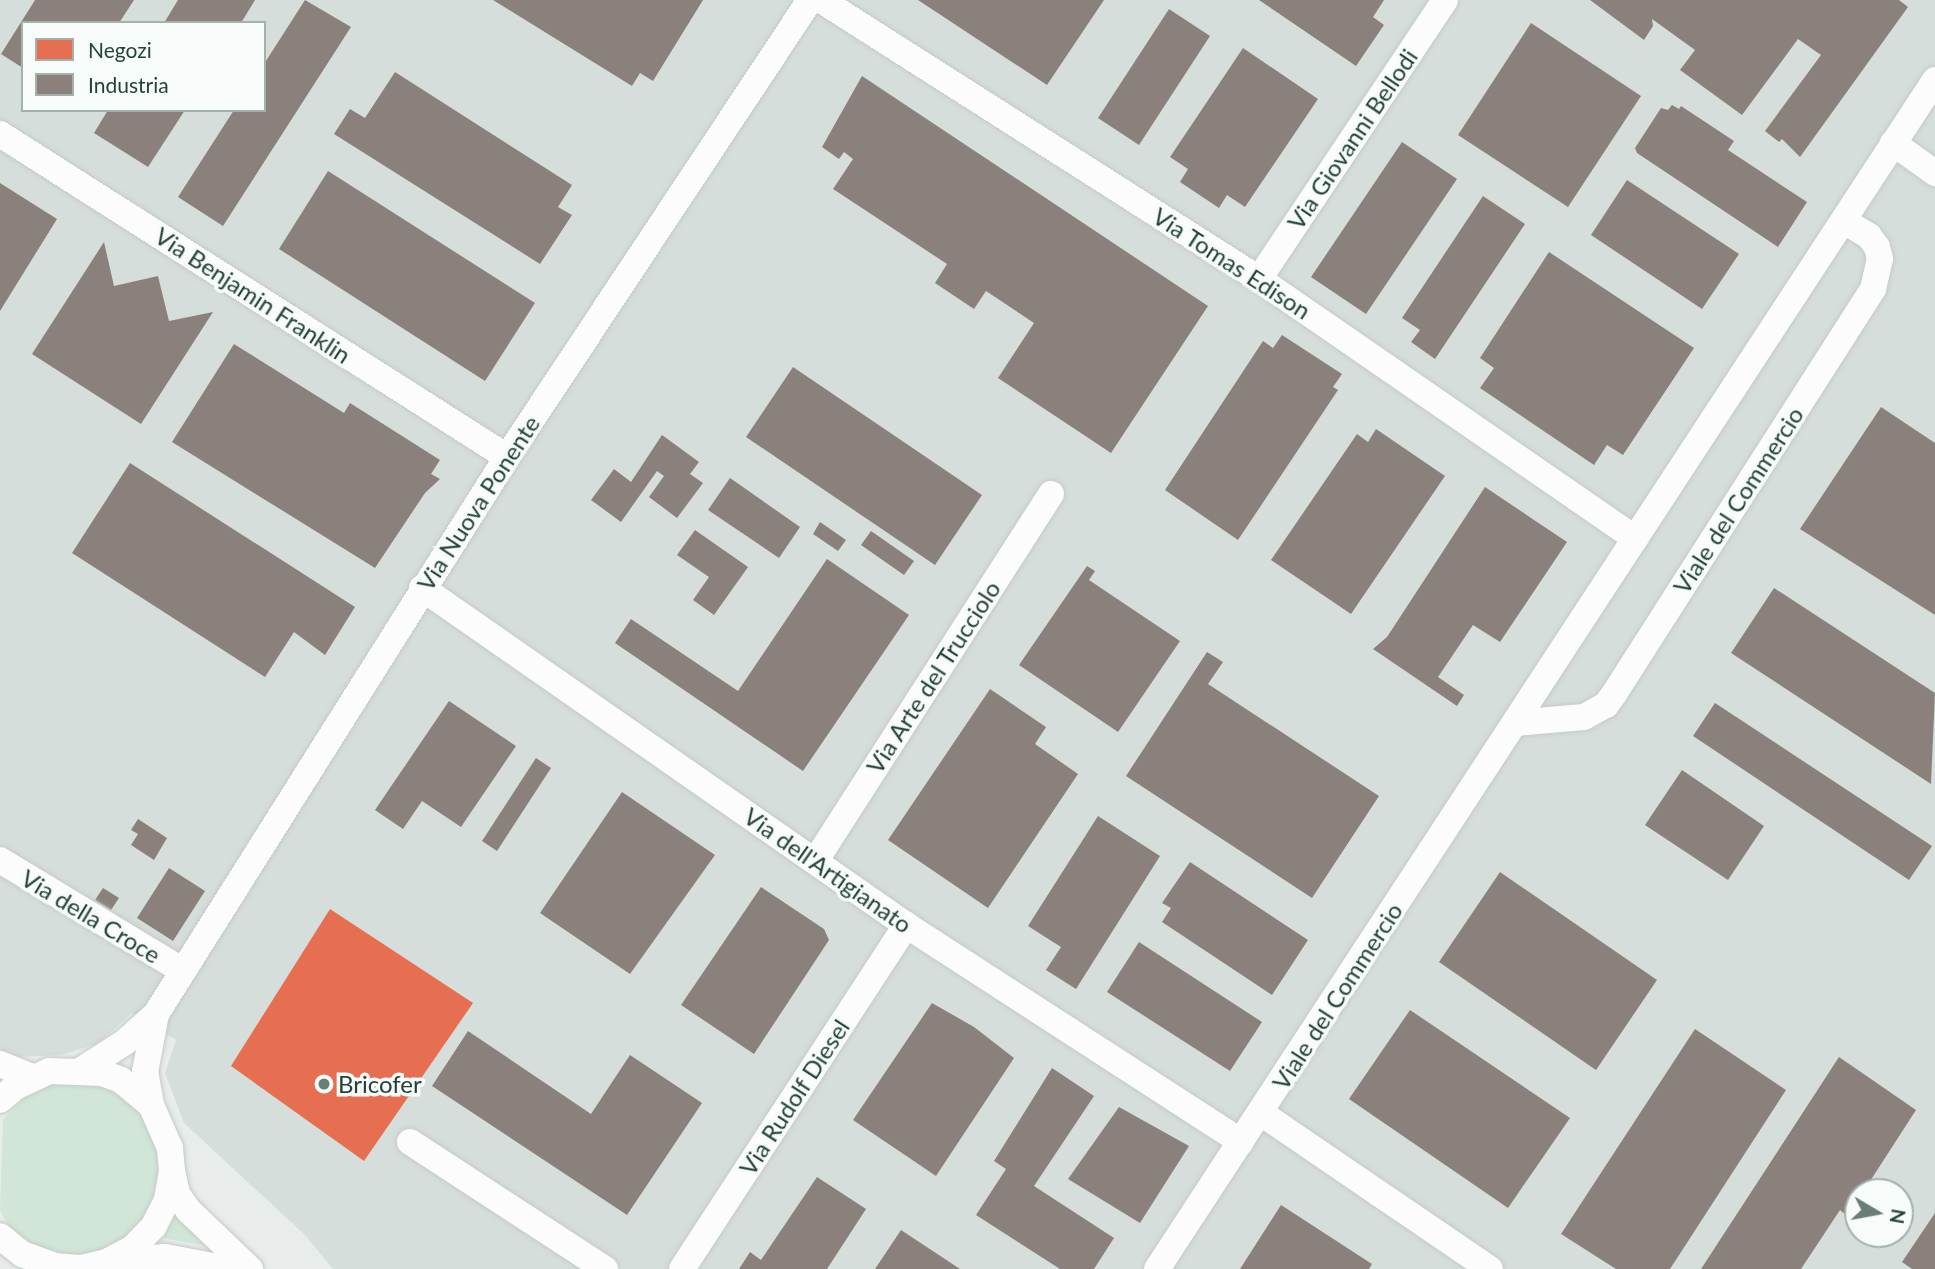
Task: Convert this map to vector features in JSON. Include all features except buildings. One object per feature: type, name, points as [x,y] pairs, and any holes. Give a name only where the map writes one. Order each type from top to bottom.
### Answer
[{"type":"street","name":"Via Nuova Ponente","points":[[83,1069],[125,1042],[156,1014],[507,457],[810,0]]},
{"type":"street","name":"Via Tomas Edison","points":[[821,0],[1259,279],[1635,538]]},
{"type":"street","name":"Via Giovanni Bellodi","points":[[1259,279],[1445,0]]},
{"type":"street","name":"Viale del Commercio","points":[[1157,1269],[1935,80]]},
{"type":"street","name":"Via Benjamin Franklin","points":[[0,134],[507,457]]},
{"type":"street","points":[[1893,143],[1935,173]]},
{"type":"street","name":"Viale del Commercio","points":[[1515,723],[1584,717],[1605,705],[1614,694],[1873,289],[1880,259],[1877,247],[1869,236],[1844,220]]},
{"type":"street","name":"Via Arte del Trucciolo","points":[[816,860],[1051,494]]},
{"type":"street","name":"Via dell'Artigianato","points":[[422,589],[906,925],[1241,1142]]},
{"type":"street","name":"Via della Croce","points":[[0,860],[183,971]]},
{"type":"street","name":"Via Rudolf Diesel","points":[[682,1269],[906,925]]},
{"type":"street","name":"Via Nuova Ponente","points":[[150,1105],[145,1072],[156,1014]]},
{"type":"street","points":[[0,1065],[33,1077]]},
{"type":"street","points":[[0,1100],[33,1077],[83,1069],[121,1080],[150,1105],[163,1125],[177,1194],[188,1210],[250,1269]]},
{"type":"street","points":[[1261,1113],[1490,1269]]},
{"type":"street","points":[[410,1142],[605,1269]]},
{"type":"street","points":[[107,1262],[133,1248],[154,1226],[167,1200],[173,1171]]},
{"type":"street","points":[[0,1236],[22,1254],[52,1268],[81,1268],[107,1262],[165,1257],[229,1269]]},
{"type":"shaded area","points":[[0,0],[1935,0],[1935,1269],[333,1269],[305,1235],[184,1123],[165,1073],[176,1040],[132,1013],[99,1043],[61,1055],[17,1057],[0,1049]]},
{"type":"green space","points":[[77,1082],[105,1088],[130,1103],[149,1125],[159,1152],[159,1181],[151,1208],[134,1230],[112,1246],[85,1255],[57,1253],[31,1244],[9,1226],[0,1211],[3,1120],[23,1099],[48,1086]]},
{"type":"green space","points":[[176,1214],[187,1228],[207,1246],[163,1238]]},
{"type":"place","name":"Bricofer","points":[[324,1084]]}]
